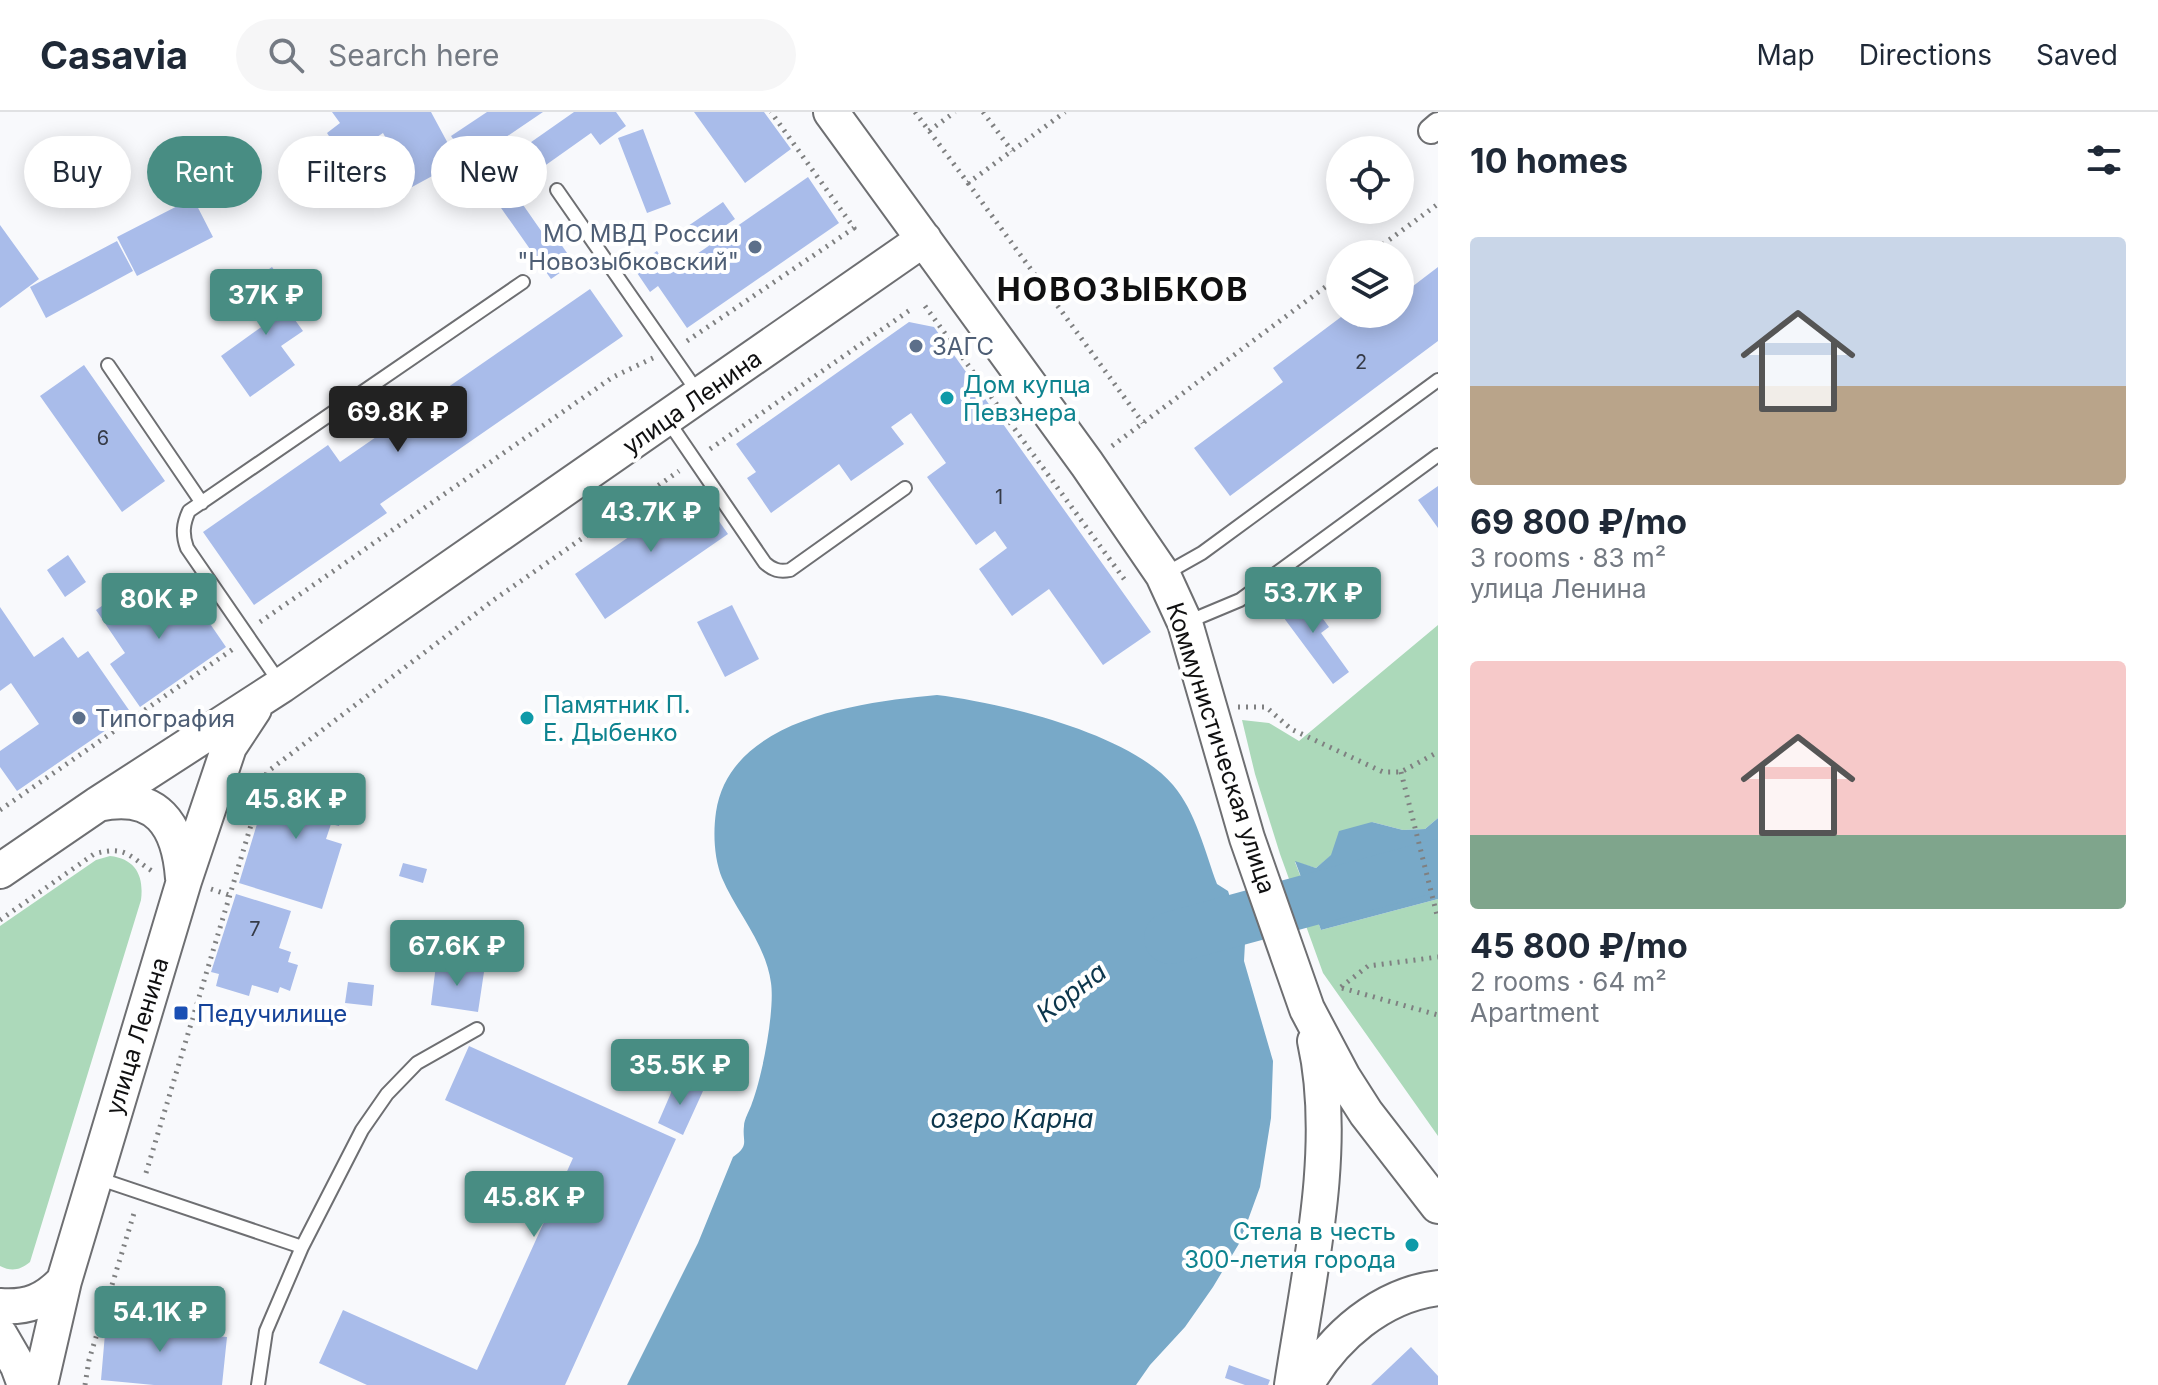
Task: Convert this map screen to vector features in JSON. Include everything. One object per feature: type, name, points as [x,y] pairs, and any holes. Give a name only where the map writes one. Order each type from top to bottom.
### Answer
[{"type":"main road","name":"Коммунистическая улица","points":[[831,112],[1087,464],[1163,575],[1185,623],[1247,838],[1307,1009],[1366,1113],[1438,1206]]},
{"type":"main road","name":"улица Ленина","points":[[0,871],[272,692],[924,239]]},
{"type":"main road","name":"улица Ленина","points":[[40,1385],[64,1281],[184,881],[229,747],[241,726],[272,692]]},
{"type":"main road","points":[[98,804],[125,801],[159,813],[170,823],[177,838],[184,881]]},
{"type":"main road","points":[[1292,1385],[1314,1235],[1323,1139],[1320,1074],[1307,1009]]},
{"type":"main road","points":[[0,1306],[29,1306],[52,1293],[64,1281]]},
{"type":"main road","points":[[1306,1385],[1332,1347],[1375,1311],[1403,1297],[1438,1288]]},
{"type":"main road","points":[[0,1335],[25,1385]]},
{"type":"lane","points":[[557,190],[700,396]]},
{"type":"lane","points":[[272,692],[247,635],[187,548],[183,537],[189,511],[523,282]]},
{"type":"lane","points":[[108,365],[202,503]]},
{"type":"lane","points":[[1163,575],[1202,553],[1438,380]]},
{"type":"lane","points":[[667,420],[772,569],[790,570],[905,488]]},
{"type":"lane","points":[[1185,623],[1240,600],[1438,455]]},
{"type":"lane","points":[[258,1385],[266,1331],[302,1247],[343,1164],[387,1094],[417,1063],[477,1029]]},
{"type":"lane","points":[[95,1178],[302,1247]]},
{"type":"path","points":[[0,810],[233,650],[262,620],[613,377],[695,336],[854,228],[771,112]]},
{"type":"path","points":[[915,112],[1143,423]]},
{"type":"path","points":[[929,131],[955,112]]},
{"type":"path","points":[[983,112],[1012,151]]},
{"type":"path","points":[[968,183],[1065,112]]},
{"type":"path","points":[[1389,240],[1438,204]]},
{"type":"path","points":[[1135,429],[1326,286]]},
{"type":"path","points":[[925,306],[1131,589]]},
{"type":"path","points":[[85,1385],[89,1360],[267,772],[495,599],[910,310]]},
{"type":"path","points":[[1211,714],[1238,707],[1266,707],[1291,729],[1383,772],[1401,772],[1438,752]]},
{"type":"path","points":[[1401,772],[1438,919]]},
{"type":"path","points":[[0,920],[94,854],[106,851],[129,853],[149,870]]},
{"type":"path","points":[[1438,957],[1368,966],[1341,987],[1438,1015]]},
{"type":"green space","points":[[1438,625],[1438,818],[1425,829],[1403,830],[1372,822],[1316,868],[1295,862],[1321,930],[1438,899],[1438,1136],[1323,973],[1280,854],[1242,720],[1269,723],[1299,741]]},
{"type":"green space","points":[[110,856],[126,861],[136,870],[141,883],[141,900],[30,1262],[8,1269],[0,1266],[0,926],[96,860]]},
{"type":"water","name":"озеро Карна","points":[[937,695],[1029,713],[1096,736],[1127,750],[1153,767],[1173,785],[1188,807],[1217,884],[1228,891],[1245,943],[1244,961],[1273,1061],[1271,1118],[1260,1187],[1240,1242],[1185,1327],[1136,1385],[627,1385],[698,1243],[733,1157],[743,1146],[744,1123],[756,1092],[767,1044],[772,995],[768,969],[722,878],[716,854],[716,812],[726,780],[746,755],[772,736],[804,721],[873,703]]},
{"type":"water","points":[[1438,818],[1438,899],[1321,930],[1295,861],[1316,868],[1331,855],[1339,831],[1372,822],[1403,830],[1425,829]]},
{"type":"building","points":[[332,112],[431,112],[444,136],[431,136],[431,177],[415,185],[415,136],[385,136],[383,133],[378,136],[329,136],[327,133],[340,123]]},
{"type":"building","points":[[487,112],[543,112],[507,136],[451,136]]},
{"type":"building","points":[[574,112],[616,112],[626,126],[600,145],[591,133],[547,164],[547,136],[540,136]]},
{"type":"building","points":[[694,112],[764,112],[791,149],[745,183]]},
{"type":"building","points":[[643,129],[671,204],[647,213],[618,138]]},
{"type":"building","name":"МО МВД России \"Новозыбковский\"","points":[[808,177],[839,223],[687,328],[658,286],[650,292],[633,267],[657,251],[671,272]]},
{"type":"building","points":[[723,202],[735,219],[700,243],[688,226]]},
{"type":"building","points":[[174,208],[198,208],[213,237],[137,276],[117,237]]},
{"type":"building","points":[[501,208],[525,208],[551,245],[558,240],[574,263],[551,279]]},
{"type":"building","points":[[0,225],[39,279],[0,308]]},
{"type":"building","points":[[117,241],[133,271],[46,318],[30,287]]},
{"type":"building","points":[[272,267],[297,302],[287,309],[303,331],[281,346],[295,365],[250,397],[221,356],[271,320],[246,285]]},
{"type":"building","points":[[1438,267],[1438,341],[1230,496],[1194,448],[1283,382],[1273,368],[1326,328],[1414,328],[1414,285]]},
{"type":"building","points":[[590,289],[623,336],[380,504],[387,513],[254,605],[203,532],[328,445],[340,462]]},
{"type":"building","points":[[909,322],[934,327],[1151,632],[1103,665],[1049,589],[1012,616],[979,569],[1007,548],[995,531],[976,545],[927,477],[946,463],[911,413],[891,427],[904,444],[851,481],[839,464],[771,513],[747,478],[756,472],[736,444]]},
{"type":"building","points":[[84,365],[165,481],[122,512],[40,396]]},
{"type":"building","points":[[1438,486],[1438,528],[1418,500]]},
{"type":"building","points":[[697,490],[728,534],[605,619],[575,574]]},
{"type":"building","points":[[68,555],[86,582],[65,597],[47,570]]},
{"type":"building","points":[[182,583],[226,647],[140,707],[110,664],[125,653],[96,610],[125,590],[140,612]]},
{"type":"building","points":[[1303,592],[1329,627],[1321,633],[1349,672],[1333,684],[1278,610]]},
{"type":"building","points":[[732,605],[759,659],[725,677],[697,622]]},
{"type":"building","name":"Типография","points":[[0,607],[34,657],[63,637],[78,658],[88,651],[131,713],[17,791],[0,767],[0,751],[39,724],[11,683],[0,691]]},
{"type":"building","points":[[295,774],[349,790],[339,826],[331,824],[326,839],[342,844],[322,909],[239,883],[271,778],[292,784]]},
{"type":"building","points":[[403,863],[427,869],[423,883],[399,876]]},
{"type":"building","points":[[236,894],[291,911],[279,948],[291,952],[288,962],[298,965],[290,991],[280,987],[278,993],[252,985],[249,996],[216,986],[219,974],[211,972]]},
{"type":"building","points":[[399,923],[408,925],[405,939],[433,945],[431,954],[397,947]]},
{"type":"building","points":[[464,935],[478,938],[473,960],[459,957]]},
{"type":"building","points":[[439,936],[455,939],[452,961],[435,958]]},
{"type":"building","points":[[436,965],[484,972],[478,1012],[431,1005]]},
{"type":"building","points":[[348,982],[374,985],[372,1006],[345,1003]]},
{"type":"building","points":[[469,1046],[676,1139],[565,1385],[367,1385],[319,1363],[343,1310],[477,1370],[573,1158],[445,1100]]},
{"type":"building","points":[[677,1079],[703,1091],[683,1135],[658,1123]]},
{"type":"building","points":[[117,1312],[155,1316],[154,1330],[227,1337],[222,1385],[154,1385],[101,1380],[106,1322]]},
{"type":"building","points":[[1411,1347],[1438,1376],[1438,1385],[1371,1385]]},
{"type":"building","points":[[1229,1365],[1270,1380],[1268,1385],[1245,1385],[1225,1378]]},
{"type":"waterway","name":"Корна","points":[[1170,938],[1438,865]]},
{"type":"place","name":"МО МВД России \"Новозыбковский\"","points":[[755,247]]},
{"type":"place","name":"ЗАГС","points":[[916,346]]},
{"type":"place","name":"Дом купца Певзнера","points":[[947,398]]},
{"type":"place","name":"Типография","points":[[79,718]]},
{"type":"place","name":"Памятник П. Е. Дыбенко","points":[[527,718]]},
{"type":"place","name":"Педучилище","points":[[181,1013]]},
{"type":"place","name":"Стела в честь 300-летия города","points":[[1412,1245]]},
{"type":"district","name":"НОВОЗЫБКОВ","points":[[1123,289]]}]
